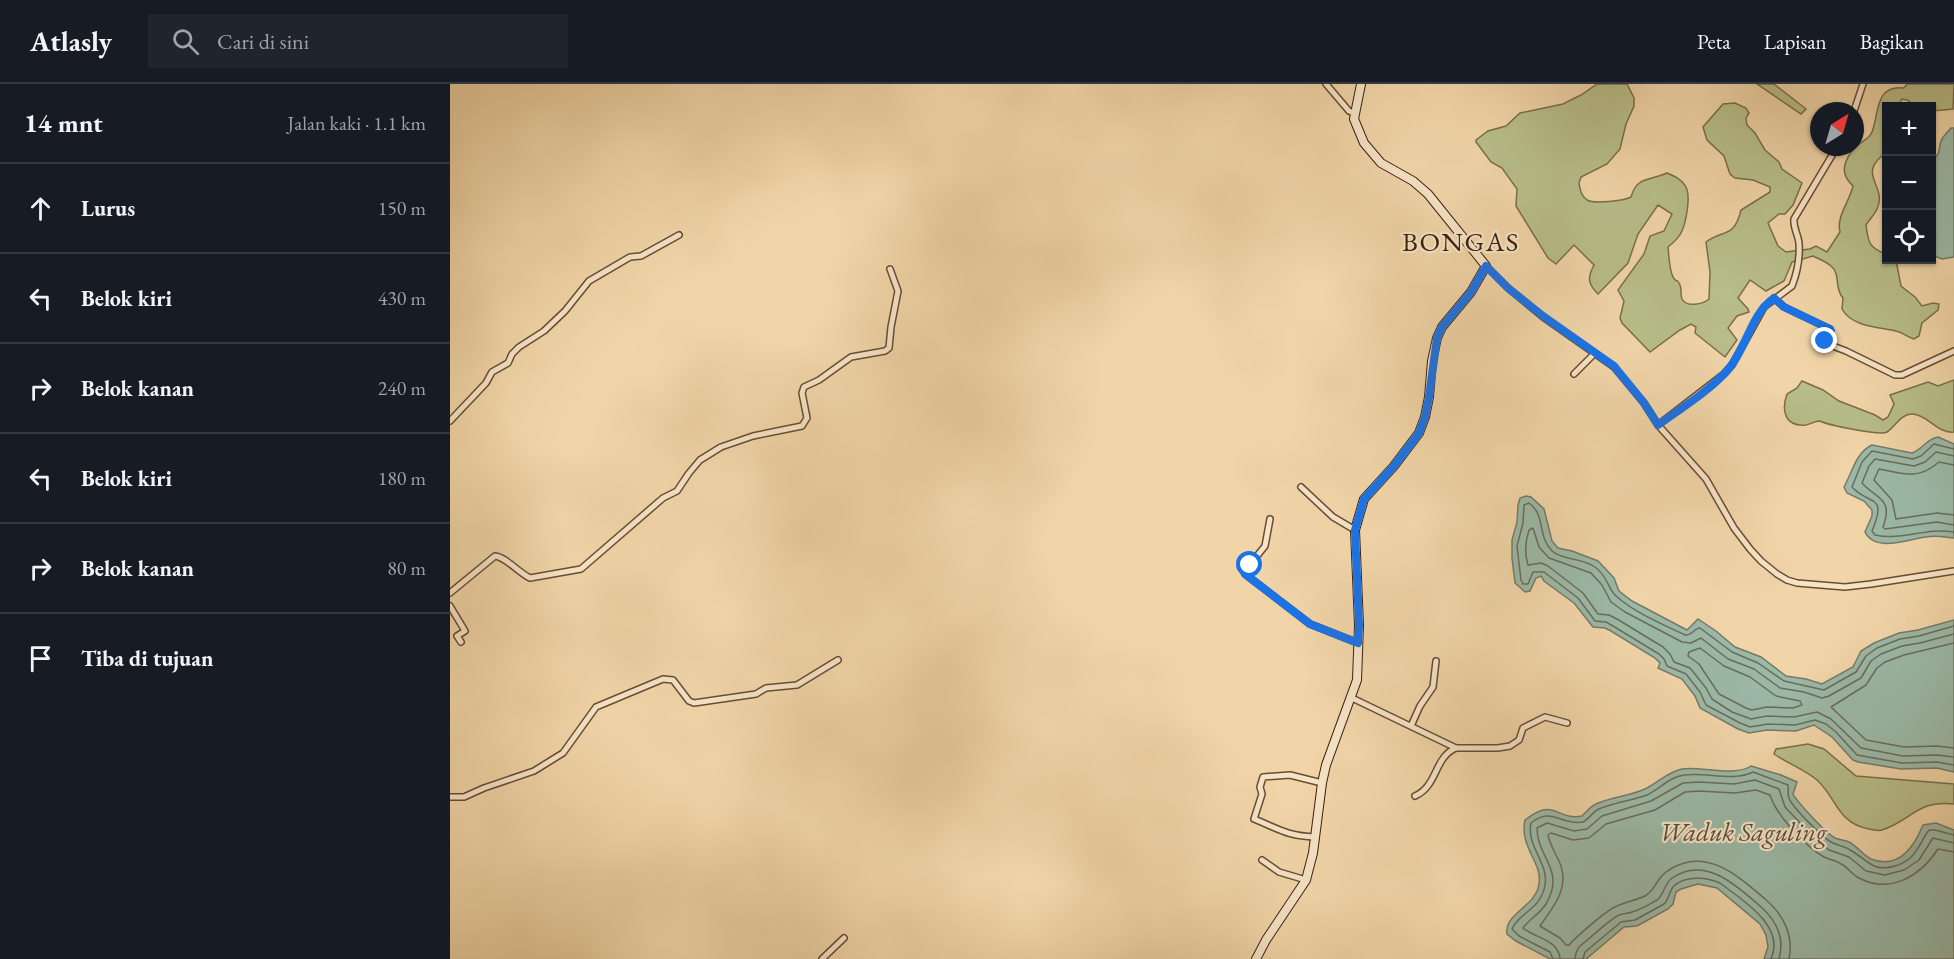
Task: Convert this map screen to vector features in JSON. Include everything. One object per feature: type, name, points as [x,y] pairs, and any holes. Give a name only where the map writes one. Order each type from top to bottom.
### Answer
[{"type":"main road","points":[[1256,959],[1306,880],[1315,837],[1322,783],[1329,756],[1357,680],[1359,625],[1355,530],[1364,499],[1394,466],[1419,433],[1429,397],[1437,338],[1442,327],[1471,292],[1486,266],[1428,194],[1368,150],[1358,130],[1354,113],[1362,84]]},
{"type":"street","points":[[1326,84],[1349,111],[1354,113]]},
{"type":"street","points":[[1857,102],[1863,84]]},
{"type":"street","points":[[1658,425],[1729,369],[1764,307],[1792,286],[1799,260],[1799,241],[1794,219],[1832,156]]},
{"type":"street","points":[[450,421],[486,383],[492,372],[508,363],[512,354],[519,347],[544,331],[565,311],[589,281],[630,257],[641,256],[679,235]]},
{"type":"street","points":[[1486,266],[1535,311],[1614,366],[1644,403],[1658,425],[1706,478],[1734,528],[1750,549],[1761,561],[1787,580],[1845,587],[1954,571]]},
{"type":"street","points":[[450,593],[495,556],[501,557],[514,569],[530,578],[537,579],[581,569],[663,498],[677,491],[688,472],[706,455],[743,438],[802,426],[807,418],[802,393],[804,387],[819,380],[852,357],[885,351],[889,348],[898,291],[890,269]]},
{"type":"street","points":[[1774,298],[1784,307],[1830,329],[1831,332],[1825,343],[1895,375],[1902,375],[1954,351]]},
{"type":"street","points":[[1574,374],[1595,353]]},
{"type":"street","points":[[1302,487],[1333,518],[1355,530]]},
{"type":"street","points":[[1270,519],[1265,546],[1245,574],[1310,624],[1358,643]]},
{"type":"street","points":[[450,606],[465,631],[457,636],[461,642]]},
{"type":"street","points":[[450,797],[464,797],[534,771],[563,753],[596,707],[663,679],[673,680],[689,701],[694,703],[756,694],[766,688],[797,685],[838,660]]},
{"type":"street","points":[[1411,726],[1420,705],[1433,687],[1437,661]]},
{"type":"street","points":[[1352,698],[1456,748],[1510,746],[1519,740],[1523,728],[1545,717],[1566,723]]},
{"type":"street","points":[[1415,796],[1424,791],[1433,781],[1444,756],[1456,748]]},
{"type":"street","points":[[1315,837],[1280,832],[1254,819],[1262,794],[1260,787],[1263,777],[1290,775],[1322,783]]},
{"type":"street","points":[[1262,860],[1279,872],[1306,880]]},
{"type":"street","points":[[822,959],[844,938]]},
{"type":"green space","points":[[1597,84],[1627,84],[1634,98],[1634,106],[1626,124],[1620,149],[1607,164],[1581,177],[1579,183],[1583,196],[1587,200],[1596,202],[1622,200],[1631,197],[1640,182],[1644,180],[1667,173],[1678,178],[1686,187],[1688,203],[1683,229],[1668,247],[1669,262],[1672,274],[1680,285],[1684,302],[1699,304],[1709,299],[1710,272],[1706,242],[1731,229],[1741,210],[1770,192],[1770,187],[1753,180],[1735,178],[1730,174],[1724,156],[1707,140],[1703,127],[1723,104],[1735,103],[1746,108],[1749,113],[1746,118],[1747,125],[1755,133],[1765,150],[1779,162],[1782,169],[1802,183],[1793,205],[1785,214],[1779,214],[1768,223],[1778,246],[1786,252],[1816,246],[1827,252],[1840,232],[1840,220],[1853,186],[1845,174],[1846,162],[1849,156],[1864,156],[1864,141],[1871,134],[1879,102],[1883,96],[1887,91],[1904,88],[1907,84],[1954,84],[1953,109],[1936,111],[1936,102],[1910,102],[1902,99],[1900,102],[1882,102],[1882,156],[1873,167],[1872,174],[1879,193],[1879,201],[1876,211],[1866,225],[1873,247],[1882,252],[1882,264],[1897,264],[1901,286],[1922,306],[1939,304],[1938,310],[1922,323],[1919,336],[1914,339],[1898,332],[1859,323],[1846,315],[1842,309],[1843,298],[1834,269],[1813,256],[1792,262],[1784,281],[1766,291],[1750,280],[1738,298],[1749,312],[1737,316],[1728,328],[1737,340],[1725,357],[1695,333],[1696,327],[1691,324],[1650,352],[1622,323],[1620,318],[1624,301],[1618,290],[1644,254],[1650,236],[1664,231],[1672,214],[1658,205],[1638,234],[1628,263],[1598,294],[1590,281],[1594,265],[1574,245],[1556,264],[1548,258],[1516,206],[1517,189],[1502,168],[1491,162],[1476,142],[1488,131],[1506,126],[1520,113],[1563,104]]},
{"type":"green space","points":[[1757,84],[1774,84],[1806,109],[1801,114]]},
{"type":"green space","points":[[1954,380],[1954,432],[1943,430],[1913,414],[1905,416],[1887,432],[1882,433],[1854,430],[1820,421],[1799,425],[1789,421],[1786,417],[1784,406],[1787,394],[1797,388],[1802,381],[1823,390],[1839,401],[1883,420],[1888,417],[1894,404],[1890,395],[1928,382],[1938,386]]},
{"type":"green space","points":[[1808,744],[1824,749],[1856,776],[1954,784],[1954,804],[1931,805],[1882,830],[1858,826],[1844,816],[1817,780],[1774,754],[1776,749]]},
{"type":"water","points":[[1951,128],[1954,128],[1954,257],[1942,259],[1936,257],[1936,156],[1942,139]]},
{"type":"water","points":[[1938,437],[1954,444],[1954,538],[1930,536],[1893,543],[1876,542],[1865,532],[1872,516],[1872,510],[1864,501],[1847,493],[1844,487],[1858,458],[1872,445],[1912,453]]},
{"type":"water","name":"Waduk Saguling","points":[[1531,497],[1544,509],[1552,541],[1558,548],[1598,561],[1614,578],[1619,591],[1632,601],[1687,630],[1698,619],[1735,647],[1761,657],[1786,676],[1822,684],[1853,667],[1861,651],[1874,643],[1899,633],[1954,620],[1954,772],[1937,768],[1901,769],[1858,762],[1853,760],[1832,737],[1814,725],[1796,731],[1767,730],[1749,733],[1700,708],[1695,696],[1682,679],[1658,668],[1660,663],[1655,658],[1611,631],[1593,627],[1574,603],[1544,581],[1541,576],[1536,578],[1530,591],[1525,592],[1515,583],[1512,540],[1520,498]]},
{"type":"water","name":"Waduk Saguling","points":[[1751,766],[1797,782],[1793,794],[1812,817],[1835,838],[1847,841],[1871,859],[1881,862],[1897,859],[1910,848],[1923,825],[1936,823],[1954,830],[1954,959],[1764,959],[1768,947],[1766,935],[1760,924],[1717,888],[1698,884],[1676,892],[1673,904],[1668,909],[1637,926],[1624,927],[1586,959],[1550,959],[1507,934],[1510,921],[1532,899],[1539,884],[1538,869],[1528,847],[1524,830],[1525,820],[1535,813],[1550,810],[1573,817],[1582,816],[1596,804],[1650,787],[1682,769],[1736,771]]},
{"type":"district","name":"BONGAS","points":[[1461,242]]},
{"type":"route","points":[[1250,565],[1245,574],[1310,624],[1358,643],[1356,520],[1368,493],[1394,466],[1419,433],[1429,397],[1434,345],[1442,327],[1471,292],[1486,266],[1508,288],[1543,316],[1614,366],[1644,403],[1658,425],[1729,369],[1764,307],[1774,298],[1784,307],[1830,329],[1831,332],[1825,341]]}]
